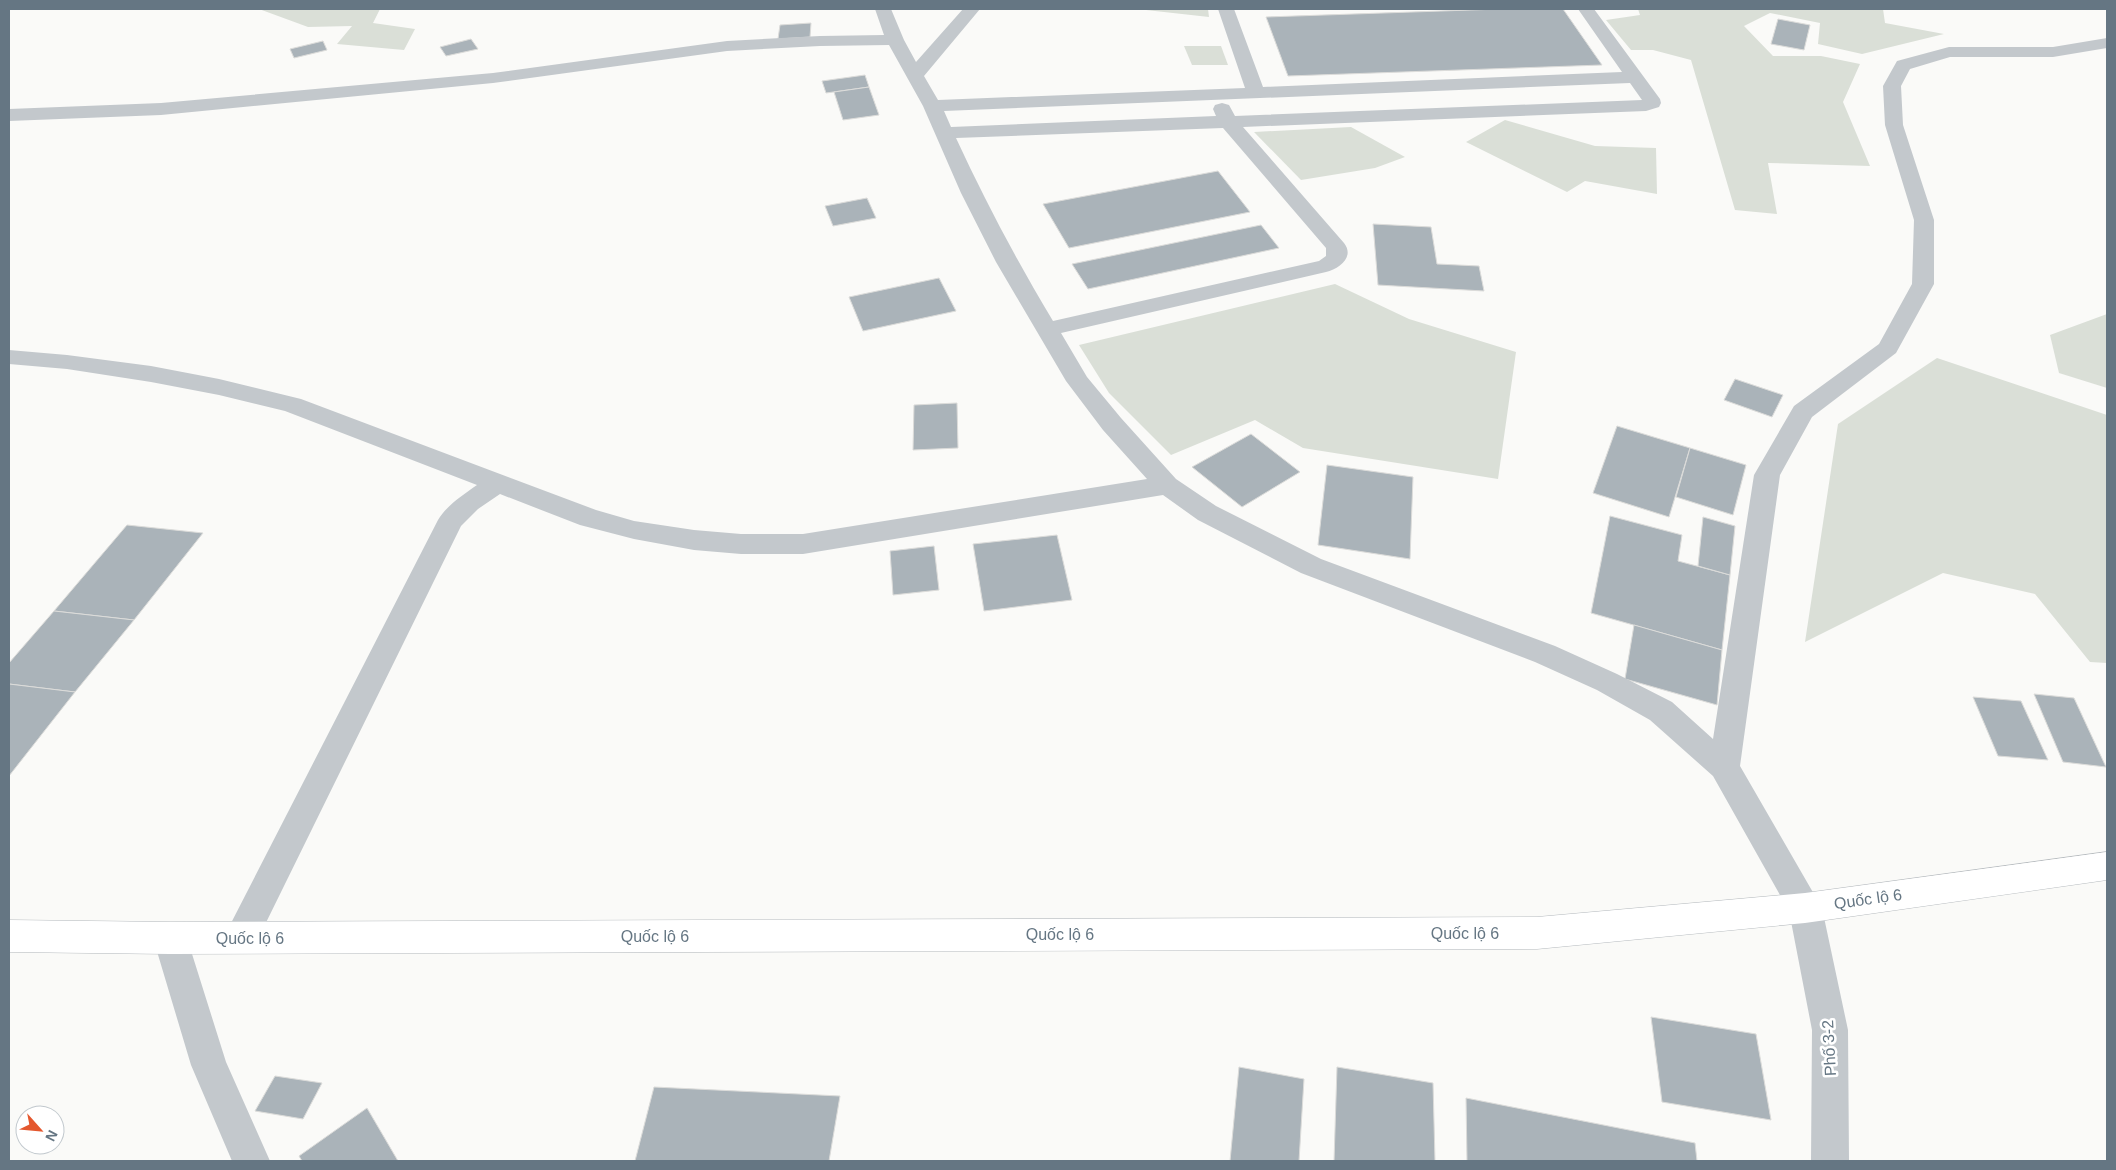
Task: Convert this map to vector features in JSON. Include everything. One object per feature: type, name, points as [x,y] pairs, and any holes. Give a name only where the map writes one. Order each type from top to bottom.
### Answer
[{"type":"highway","name":"Quốc lộ 6","points":[[9,936],[241,938],[1537,933],[1805,908],[2107,866]]},
{"type":"street","name":"Phố 3-2","points":[[883,9],[895,40],[932,106],[971,193],[1007,262],[1078,382],[1112,424],[1167,485],[1207,513],[1311,566],[1545,654],[1607,682],[1661,711],[1724,767],[1805,908],[1830,1030],[1830,1161]]},
{"type":"street","points":[[914,76],[972,9]]},
{"type":"street","points":[[1226,9],[1256,93]]},
{"type":"street","points":[[944,132],[1626,106],[1652,103],[1586,9]]},
{"type":"street","points":[[9,115],[162,109],[492,78],[727,46],[895,40]]},
{"type":"street","points":[[1724,767],[1767,474],[1803,412],[1888,348],[1923,284],[1924,220],[1894,125],[1892,86],[1903,65],[1949,52],[2053,52],[2107,43]]},
{"type":"street","points":[[932,106],[1635,77]]},
{"type":"street","points":[[1047,329],[1326,266],[1336,259],[1337,247],[1228,122],[1215,94]]},
{"type":"street","points":[[9,357],[66,362],[151,374],[219,387],[292,405],[589,518],[634,530],[694,540],[741,544],[803,544],[1167,485]]},
{"type":"street","points":[[241,938],[451,520],[469,503],[498,483]]},
{"type":"street","points":[[170,938],[210,1065],[251,1161]]},
{"type":"shaded area","points":[[259,9],[380,9],[373,23],[415,29],[404,50],[337,44],[352,26],[308,27]]},
{"type":"shaded area","points":[[1137,9],[1208,9],[1209,17]]},
{"type":"shaded area","points":[[1638,9],[1883,9],[1885,23],[1944,34],[1862,54],[1818,44],[1820,23],[1770,13],[1744,26],[1773,56],[1821,56],[1860,64],[1843,102],[1870,166],[1768,163],[1777,214],[1735,210],[1691,60],[1653,50],[1631,50],[1606,20],[1640,15]]},
{"type":"shaded area","points":[[1184,46],[1221,46],[1228,65],[1192,65]]},
{"type":"shaded area","points":[[1505,120],[1595,146],[1656,148],[1657,194],[1585,181],[1567,192],[1466,142]]},
{"type":"shaded area","points":[[1351,127],[1405,157],[1375,168],[1301,180],[1254,132]]},
{"type":"shaded area","points":[[1335,284],[1409,319],[1516,352],[1498,479],[1303,448],[1255,420],[1171,455],[1109,393],[1079,345]]},
{"type":"shaded area","points":[[2107,314],[2107,388],[2059,373],[2050,335]]},
{"type":"shaded area","points":[[1937,358],[2107,415],[2107,663],[2090,662],[2035,594],[1943,573],[1805,642],[1838,424]]},
{"type":"building","points":[[1500,9],[1563,9],[1602,65],[1288,76],[1266,17]]},
{"type":"building","points":[[1778,19],[1810,25],[1804,50],[1771,44]]},
{"type":"building","points":[[811,23],[810,37],[778,39],[780,25]]},
{"type":"building","points":[[471,39],[478,49],[446,56],[440,47]]},
{"type":"building","points":[[323,41],[327,50],[294,58],[290,49]]},
{"type":"building","points":[[865,75],[869,87],[826,93],[822,81]]},
{"type":"building","points":[[869,87],[879,115],[843,120],[834,92]]},
{"type":"building","points":[[1218,171],[1250,212],[1069,248],[1043,204]]},
{"type":"building","points":[[867,198],[876,218],[833,226],[825,206]]},
{"type":"building","points":[[1373,224],[1431,227],[1437,264],[1479,266],[1484,291],[1378,285]]},
{"type":"building","points":[[1261,225],[1279,248],[1088,289],[1072,264]]},
{"type":"building","points":[[939,278],[956,311],[863,331],[849,297]]},
{"type":"building","points":[[1735,379],[1783,395],[1772,417],[1724,400]]},
{"type":"building","points":[[957,403],[958,448],[913,450],[914,405]]},
{"type":"building","points":[[1617,426],[1690,448],[1669,517],[1593,493]]},
{"type":"building","points":[[1251,434],[1300,472],[1242,507],[1192,467]]},
{"type":"building","points":[[1690,448],[1746,465],[1733,515],[1676,497]]},
{"type":"building","points":[[1327,465],[1413,477],[1410,559],[1318,545]]},
{"type":"building","points":[[1610,516],[1682,535],[1678,561],[1730,575],[1722,650],[1591,613]]},
{"type":"building","points":[[1703,517],[1735,526],[1730,575],[1698,566]]},
{"type":"building","points":[[127,525],[203,533],[134,620],[54,611]]},
{"type":"building","points":[[1057,535],[1072,600],[984,611],[973,544]]},
{"type":"building","points":[[934,546],[939,590],[893,595],[890,551]]},
{"type":"building","points":[[54,611],[134,620],[75,692],[9,684],[9,663]]},
{"type":"building","points":[[1634,625],[1722,650],[1717,705],[1625,679]]},
{"type":"building","points":[[9,684],[75,692],[9,776]]},
{"type":"building","points":[[2034,694],[2074,698],[2106,767],[2063,762]]},
{"type":"building","points":[[1973,697],[2021,701],[2048,760],[1998,756]]},
{"type":"building","points":[[1651,1017],[1756,1034],[1771,1120],[1662,1102]]},
{"type":"building","points":[[1239,1067],[1304,1079],[1299,1161],[1230,1161]]},
{"type":"building","points":[[1337,1067],[1433,1083],[1435,1161],[1334,1161]]},
{"type":"building","points":[[275,1076],[322,1083],[303,1119],[255,1111]]},
{"type":"building","points":[[654,1087],[840,1096],[829,1161],[635,1161]]},
{"type":"building","points":[[1466,1098],[1695,1143],[1697,1161],[1467,1161]]},
{"type":"building","points":[[367,1108],[398,1161],[302,1161],[299,1156]]}]
